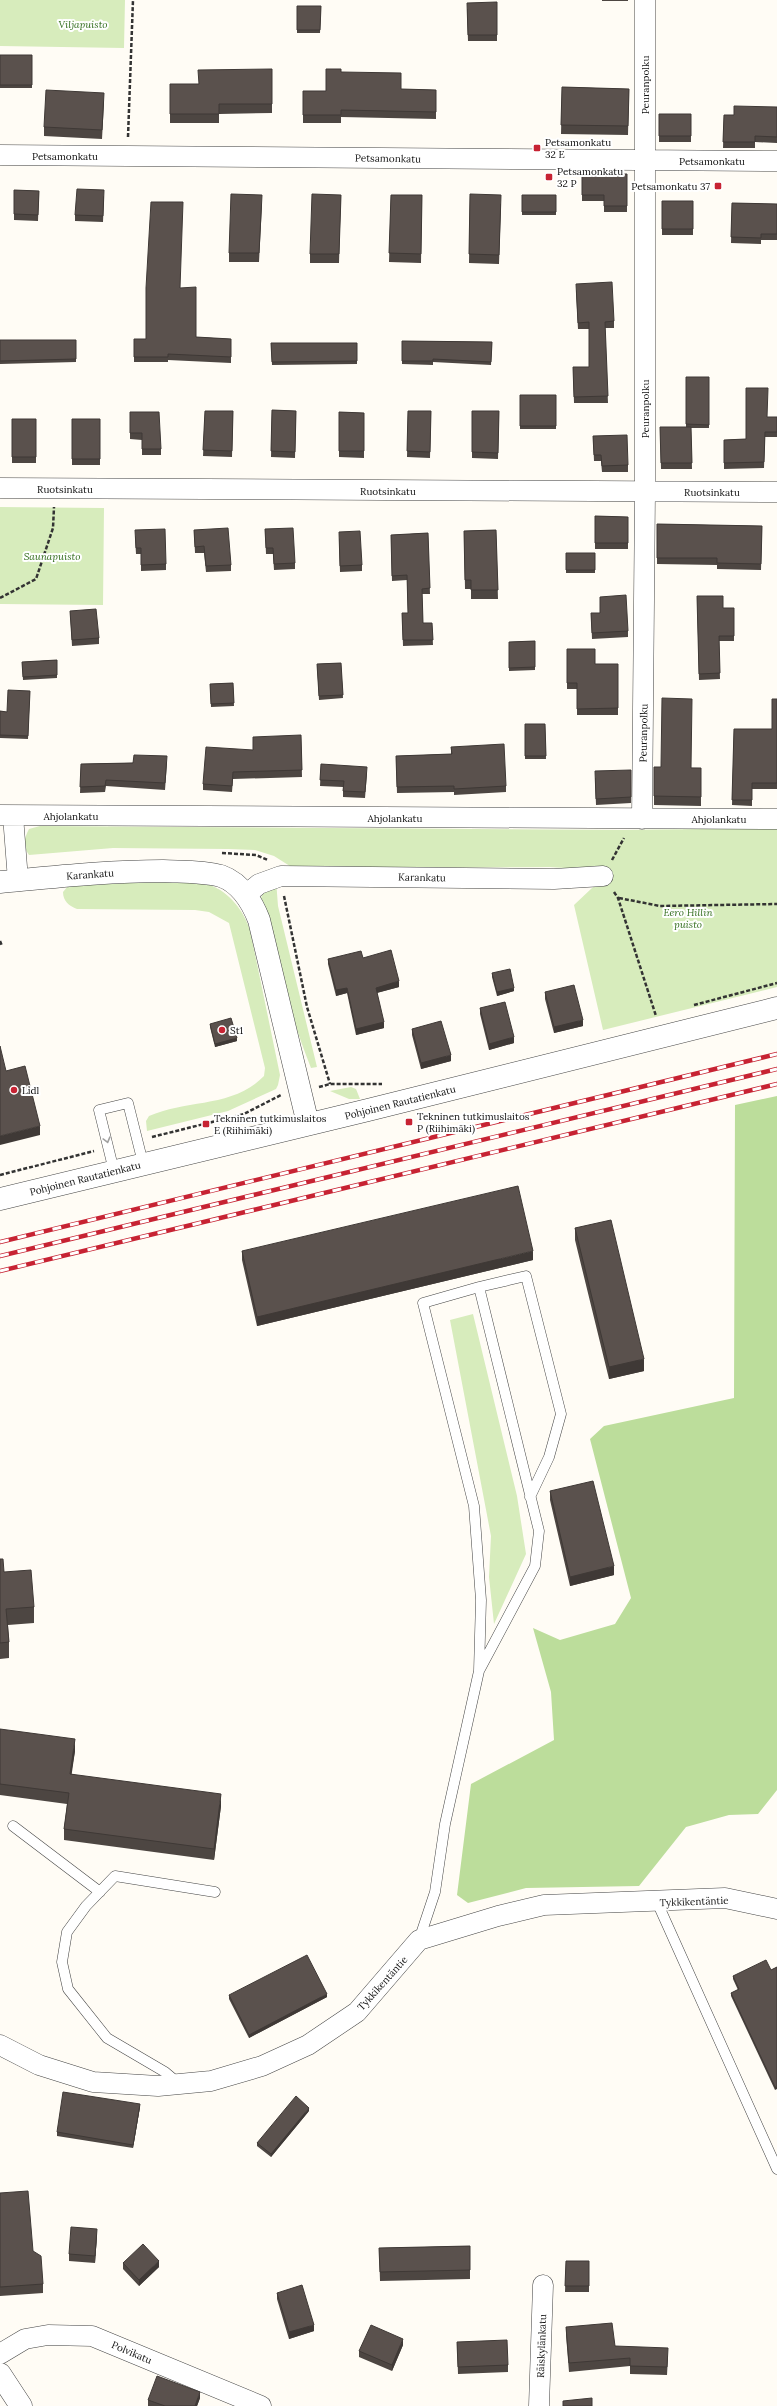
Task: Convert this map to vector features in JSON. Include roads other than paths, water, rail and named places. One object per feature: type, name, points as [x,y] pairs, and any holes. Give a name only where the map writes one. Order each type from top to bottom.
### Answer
[{"type":"street","name":"Peuranpolku","points":[[642,818],[646,492],[644,161],[645,0]]},
{"type":"street","name":"Petsamonkatu","points":[[0,155],[644,161],[777,160]]},
{"type":"street","name":"Ruotsinkatu","points":[[0,488],[777,492]]},
{"type":"street","name":"Ahjolankatu","points":[[9,881],[7,816],[777,819]]},
{"type":"street","name":"Karankatu","points":[[9,881],[89,873],[194,872],[221,876],[238,886],[246,895],[259,920],[308,1124]]},
{"type":"street","name":"Karankatu","points":[[246,895],[259,884],[281,876],[554,879],[603,876]]},
{"type":"street","name":"Pohjoinen Rautatienkatu","points":[[0,1199],[777,1008]]},
{"type":"street","name":"Tykkikentäntie","points":[[0,2045],[38,2065],[93,2082],[158,2086],[211,2081],[262,2066],[308,2045],[357,2012],[419,1940],[498,1916],[544,1905],[657,1902],[725,1898],[777,1909]]},
{"type":"street","name":"Räiskylänkatu","points":[[540,2406],[543,2285]]},
{"type":"street","name":"Polvikatu","points":[[0,2354],[25,2339],[48,2335],[92,2336],[261,2406]]},
{"type":"street","points":[[0,2374],[21,2406]]},
{"type":"lane","points":[[114,1171],[99,1110],[128,1103],[143,1164]]},
{"type":"lane","points":[[419,1940],[435,1892],[445,1824],[479,1671],[481,1600],[474,1506],[423,1303],[479,1287],[526,1276],[561,1414],[549,1457],[530,1497]]},
{"type":"lane","points":[[479,1287],[539,1531],[535,1566],[479,1671]]},
{"type":"lane","points":[[13,1826],[100,1892]]},
{"type":"lane","points":[[180,2085],[165,2072],[107,2038],[68,1989],[62,1962],[67,1932],[100,1892],[116,1876],[214,1892]]},
{"type":"lane","points":[[657,1902],[777,2169]]},
{"type":"railway","points":[[0,1242],[777,1054]]},
{"type":"railway","points":[[0,1256],[777,1069]]},
{"type":"railway","points":[[0,1271],[777,1084]]},
{"type":"place","name":"Petsamonkatu 32 E","points":[[537,148]]},
{"type":"place","name":"Petsamonkatu 32 P","points":[[549,177]]},
{"type":"place","name":"Petsamonkatu 37","points":[[718,186]]},
{"type":"place","name":"St1","points":[[222,1030]]},
{"type":"place","name":"Lidl","points":[[14,1090]]},
{"type":"place","name":"Tekninen tutkimuslaitos P (Riihimäki)","points":[[409,1122]]},
{"type":"place","name":"Tekninen tutkimuslaitos E (Riihimäki)","points":[[206,1124]]},
{"type":"park label","name":"Viljapuisto","points":[[83,24]]},
{"type":"park label","name":"Saunapuisto","points":[[52,556]]},
{"type":"park label","name":"Eero Hillin puisto","points":[[688,918]]}]
